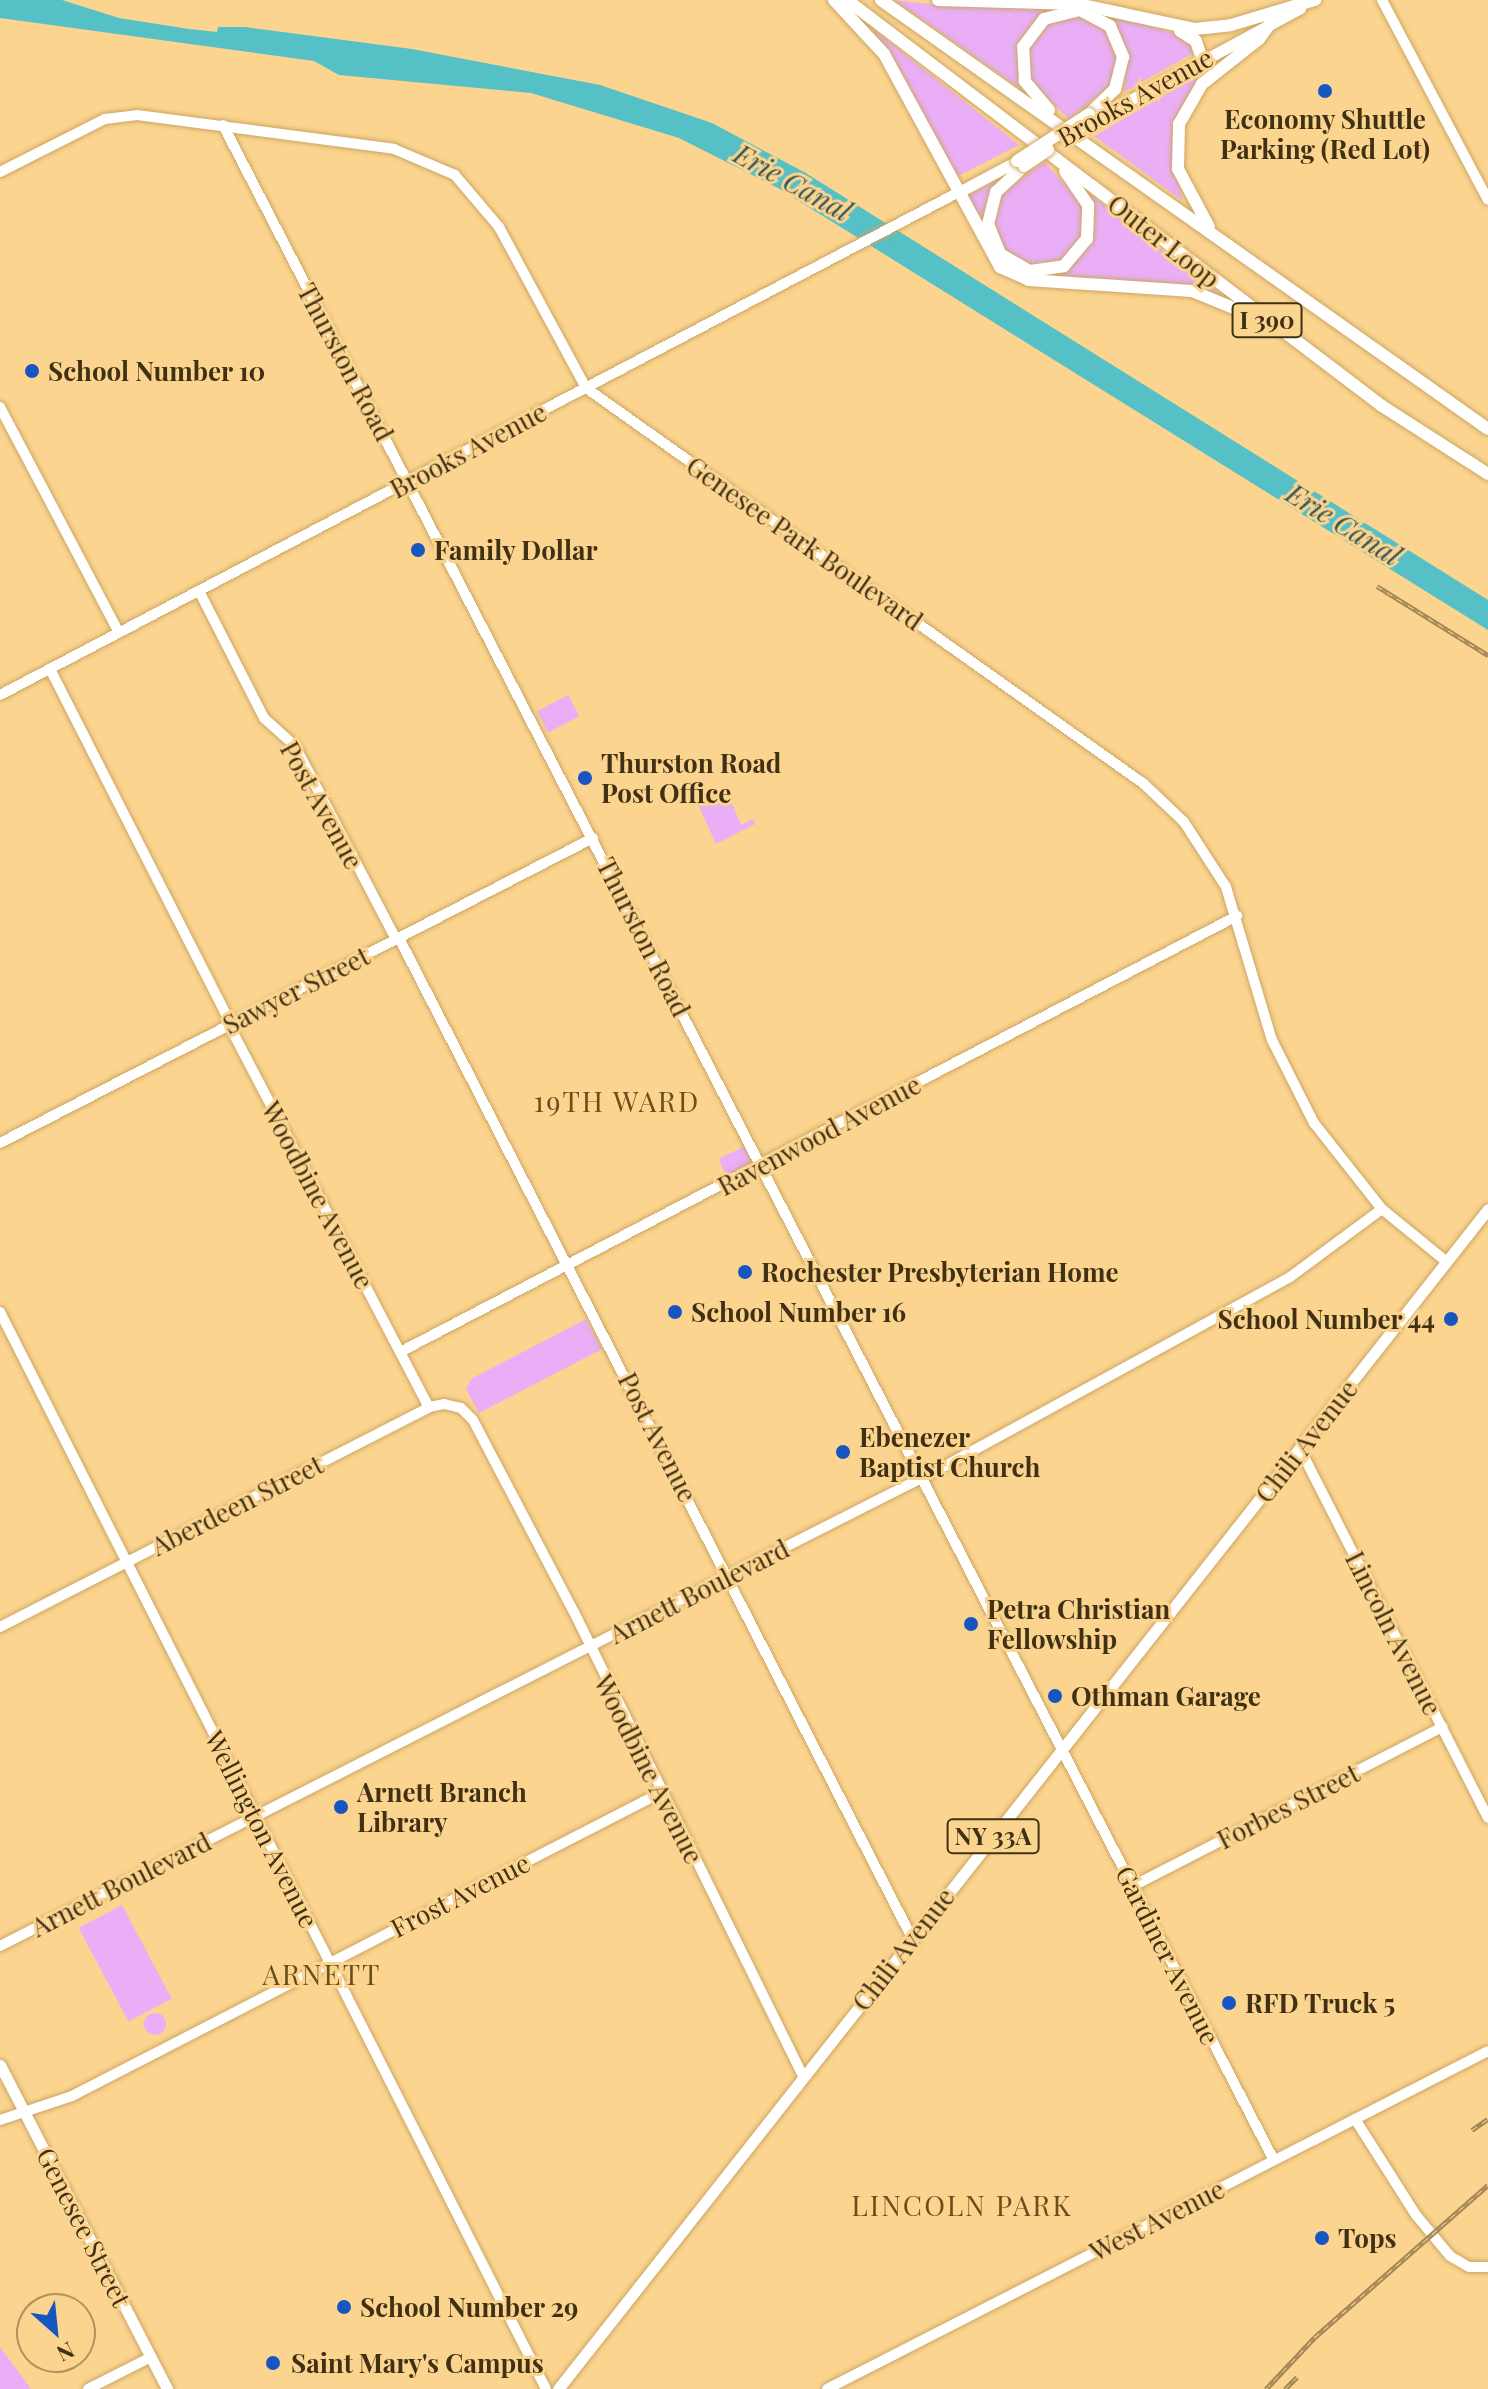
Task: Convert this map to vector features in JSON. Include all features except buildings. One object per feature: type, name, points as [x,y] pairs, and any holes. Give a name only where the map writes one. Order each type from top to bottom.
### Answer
[{"type":"highway","points":[[834,0],[881,50],[992,257],[1017,277],[1192,291],[1280,330]]},
{"type":"highway","name":"Outer Loop","points":[[847,0],[1382,406],[1488,474]]},
{"type":"highway","name":"Outer Loop","points":[[881,0],[1488,429]]},
{"type":"highway","points":[[938,0],[1068,2],[1191,36],[1202,60]]},
{"type":"highway","points":[[1160,25],[1219,27],[1315,0]]},
{"type":"highway","points":[[1054,156],[1084,196],[1090,221],[1078,253],[1047,272],[1014,266],[998,251],[989,231],[994,196],[1021,164],[1092,117],[1117,86],[1121,47],[1110,26],[1093,14],[1056,12],[1030,32],[1021,67],[1034,97],[1076,138]]},
{"type":"highway","points":[[1216,236],[1182,181],[1176,150],[1179,124],[1202,84],[1259,39],[1270,24]]},
{"type":"main road","name":"Brooks Avenue","points":[[1092,117],[1315,0]]},
{"type":"main road","name":"Brooks Avenue","points":[[956,193],[1021,164]]},
{"type":"main road","name":"Chili Avenue","points":[[558,2389],[1488,1209]]},
{"type":"main road","name":"Genesee Street","points":[[0,2065],[167,2389]]},
{"type":"street","points":[[1382,0],[1488,200]]},
{"type":"street","name":"Genesee Park Boulevard","points":[[0,172],[115,116],[223,125],[394,149],[455,175],[499,227],[586,388],[1144,784],[1203,846],[1237,916],[1265,1020],[1291,1082],[1335,1154],[1382,1209],[1447,1262]]},
{"type":"street","name":"Thurston Road","points":[[223,125],[1061,1750]]},
{"type":"street","name":"Brooks Avenue","points":[[0,695],[956,193]]},
{"type":"street","points":[[0,407],[119,633]]},
{"type":"street","name":"Post Avenue","points":[[199,591],[264,718],[295,746],[397,938],[569,1265],[912,1938]]},
{"type":"street","name":"Woodbine Avenue","points":[[50,669],[429,1407],[455,1405],[473,1420],[803,2076]]},
{"type":"street","name":"Sawyer Street","points":[[0,1143],[593,838]]},
{"type":"street","name":"Ravenwood Avenue","points":[[400,1352],[1237,916]]},
{"type":"street","name":"Arnett Boulevard","points":[[0,1946],[921,1478],[1290,1277],[1382,1209]]},
{"type":"street","name":"Wellington Avenue","points":[[0,1312],[546,2389]]},
{"type":"street","name":"Aberdeen Street","points":[[0,1627],[429,1407]]},
{"type":"street","name":"Lincoln Avenue","points":[[1300,1449],[1488,1818]]},
{"type":"street","name":"Forbes Street","points":[[1133,1886],[1442,1727]]},
{"type":"street","name":"Gardiner Avenue","points":[[1061,1750],[1274,2160]]},
{"type":"street","name":"Frost Avenue","points":[[0,2120],[72,2096],[660,1793]]},
{"type":"street","name":"West Avenue","points":[[827,2389],[1488,2051]]},
{"type":"street","points":[[1355,2119],[1416,2215],[1450,2256],[1469,2267],[1488,2267]]},
{"type":"street","points":[[88,2389],[151,2357]]},
{"type":"shaded area","points":[[894,0],[938,5],[1061,7],[1038,18],[1024,34],[1018,54],[1021,89]]},
{"type":"shaded area","points":[[1103,12],[1179,35],[1191,42],[1195,52],[1124,92],[1127,61]]},
{"type":"shaded area","points":[[1071,13],[1105,27],[1119,51],[1117,80],[1069,119],[1028,80],[1025,52],[1041,25]]},
{"type":"shaded area","points":[[872,28],[1019,145],[956,177]]},
{"type":"shaded area","points":[[1217,65],[1187,99],[1178,180],[1183,201],[1094,136]]},
{"type":"shaded area","points":[[1044,162],[1085,206],[1084,235],[1060,263],[1037,267],[1017,263],[997,243],[993,214],[1000,195]]},
{"type":"shaded area","points":[[1004,177],[986,204],[986,229],[966,197]]},
{"type":"shaded area","points":[[1090,197],[1227,300],[1055,277],[1090,244],[1095,224]]},
{"type":"shaded area","points":[[568,695],[579,716],[548,733],[537,711]]},
{"type":"shaded area","points":[[726,789],[741,825],[753,819],[755,824],[716,844],[697,802]]},
{"type":"shaded area","points":[[745,1146],[755,1163],[727,1179],[719,1159]]},
{"type":"shaded area","points":[[586,1319],[602,1349],[479,1413],[466,1389],[471,1379]]},
{"type":"shaded area","points":[[122,1905],[172,1999],[128,2022],[79,1928]]},
{"type":"shaded area","points":[[151,2013],[159,2013],[166,2024],[159,2035],[151,2035],[144,2028],[144,2020]]},
{"type":"shaded area","points":[[0,2347],[16,2373],[31,2389],[0,2389]]},
{"type":"water","name":"Erie Canal","points":[[0,0],[62,0],[119,18],[189,29],[217,32],[218,27],[245,27],[412,49],[600,85],[712,123],[804,172],[1488,600],[1488,630],[778,188],[679,138],[531,93],[339,75],[314,61],[0,18]]},
{"type":"railway","points":[[1377,586],[1488,655]]},
{"type":"railway","points":[[1472,2130],[1488,2119]]},
{"type":"railway","points":[[1266,2389],[1315,2337],[1488,2185]]},
{"type":"railway","points":[[1285,2389],[1297,2377]]},
{"type":"place","name":"Economy Shuttle Parking (Red Lot)","points":[[1325,91]]},
{"type":"place","name":"School Number 10","points":[[32,371]]},
{"type":"place","name":"Family Dollar","points":[[418,550]]},
{"type":"place","name":"Thurston Road Post Office","points":[[585,778]]},
{"type":"place","name":"Rochester Presbyterian Home","points":[[745,1272]]},
{"type":"place","name":"School Number 16","points":[[675,1312]]},
{"type":"place","name":"School Number 44","points":[[1451,1319]]},
{"type":"place","name":"Ebenezer Baptist Church","points":[[843,1452]]},
{"type":"place","name":"Petra Christian Fellowship","points":[[971,1624]]},
{"type":"place","name":"Othman Garage","points":[[1055,1696]]},
{"type":"place","name":"Arnett Branch Library","points":[[341,1807]]},
{"type":"place","name":"RFD Truck 5","points":[[1229,2003]]},
{"type":"place","name":"Tops","points":[[1322,2238]]},
{"type":"place","name":"School Number 29","points":[[344,2307]]},
{"type":"place","name":"Saint Mary's Campus","points":[[273,2363]]},
{"type":"district","name":"19TH WARD","points":[[617,1101]]},
{"type":"district","name":"ARNETT","points":[[322,1974]]},
{"type":"district","name":"LINCOLN PARK","points":[[962,2205]]}]
